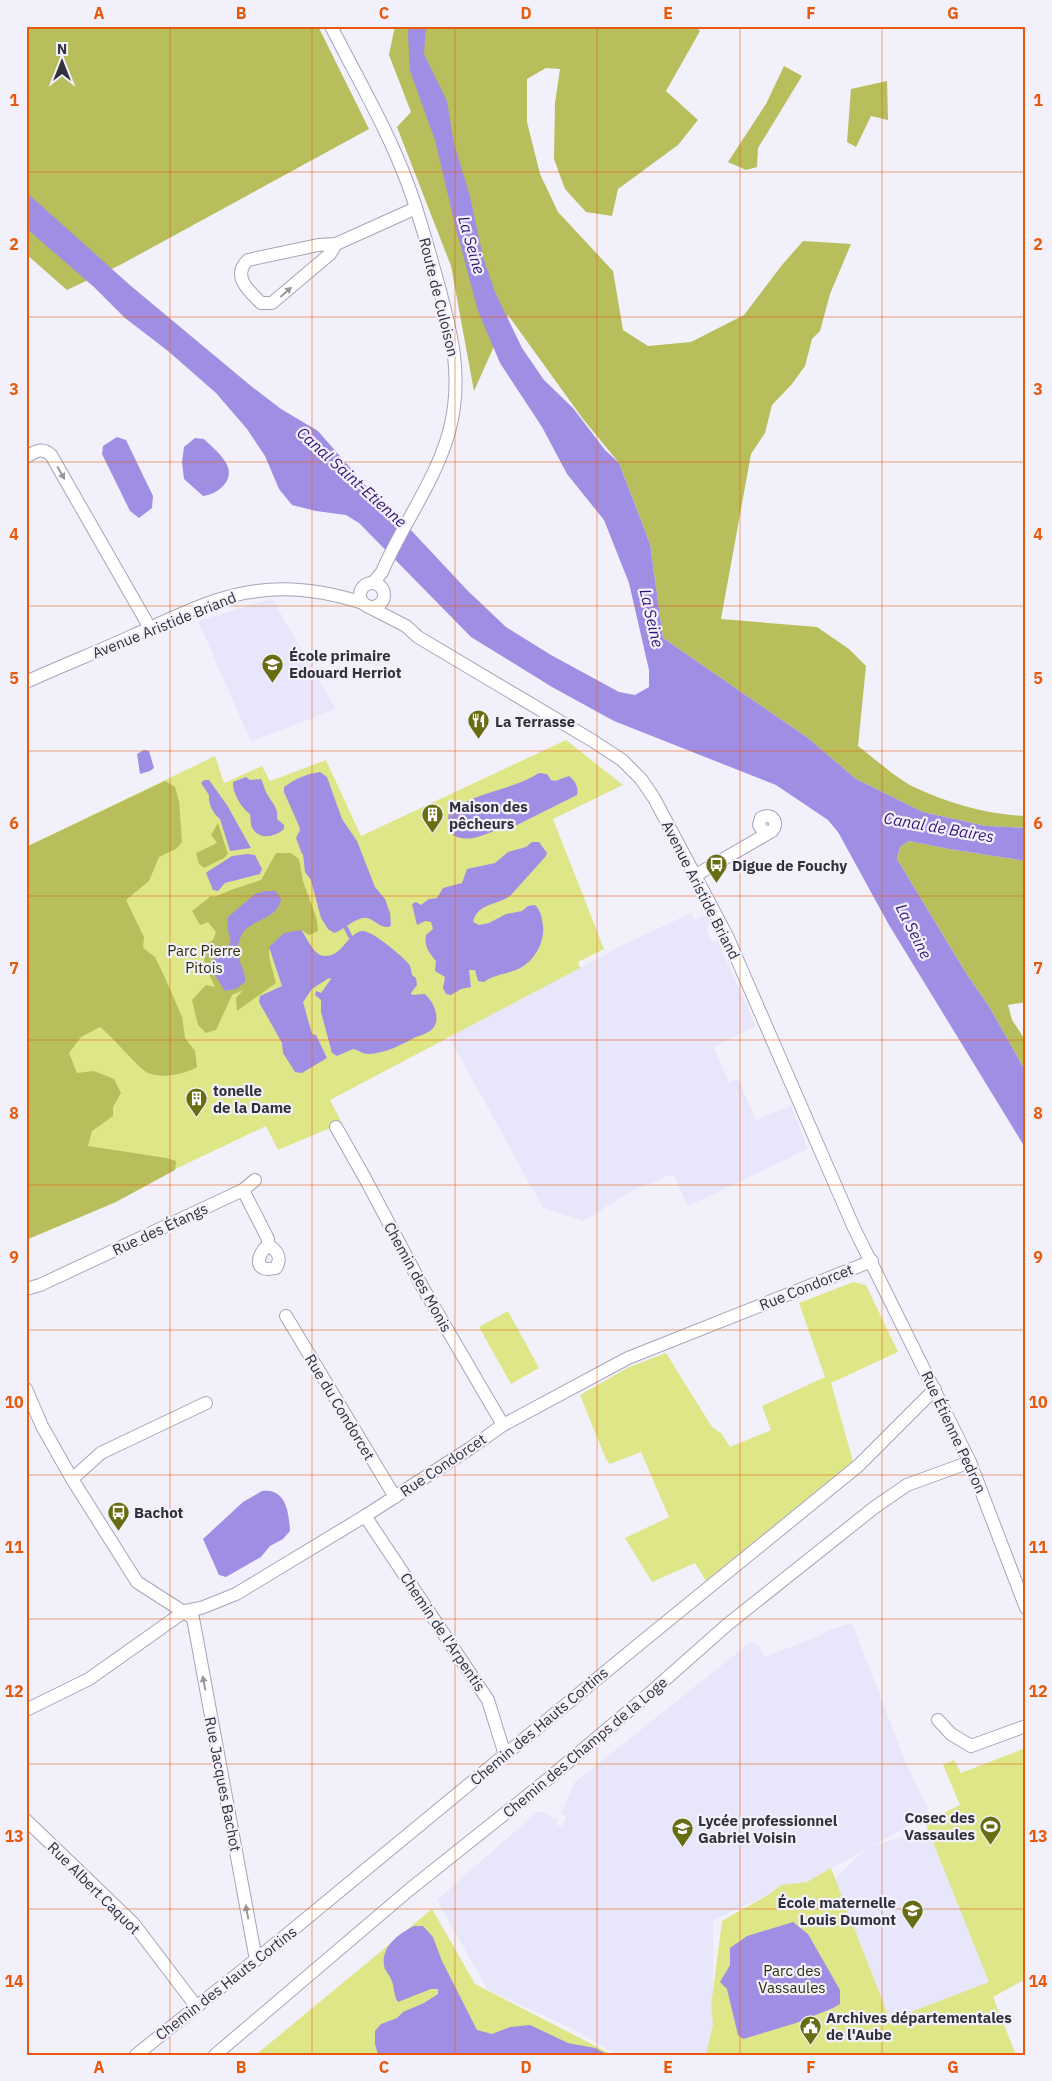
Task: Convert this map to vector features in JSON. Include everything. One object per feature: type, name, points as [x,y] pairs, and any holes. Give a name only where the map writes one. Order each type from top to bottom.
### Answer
[{"type":"street","name":"Route de Culoison","points":[[331,26],[379,120],[407,182],[441,294],[456,368],[456,393],[449,431],[440,457],[412,516],[383,570],[380,588]]},
{"type":"street","points":[[336,244],[330,254],[272,303],[261,303],[242,281],[243,265],[248,260],[318,245],[336,244],[416,208]]},
{"type":"street","points":[[26,456],[41,450],[46,450],[51,455],[150,628]]},
{"type":"street","name":"Avenue Aristide Briand","points":[[364,599],[367,584],[380,588],[406,626]]},
{"type":"street","name":"Avenue Aristide Briand","points":[[26,682],[150,628],[234,596],[257,591],[284,589],[336,594],[364,599],[379,605],[384,600],[380,588]]},
{"type":"street","name":"Avenue Aristide Briand","points":[[364,599],[406,626],[418,637],[622,760],[641,779],[654,798],[727,936],[854,1228],[872,1261]]},
{"type":"street","points":[[696,875],[768,832]]},
{"type":"street","name":"Chemin des Monis","points":[[336,1128],[366,1180],[423,1288],[503,1425]]},
{"type":"street","name":"Rue des Étangs","points":[[26,1288],[40,1285],[243,1190],[255,1180]]},
{"type":"street","points":[[243,1190],[268,1242]]},
{"type":"street","name":"Rue Étienne Pedron","points":[[872,1261],[970,1462],[1026,1608]]},
{"type":"street","name":"Rue Condorcet","points":[[185,1611],[201,1608],[236,1594],[395,1498],[503,1425],[628,1358],[872,1261]]},
{"type":"street","name":"Rue du Condorcet","points":[[286,1316],[395,1498]]},
{"type":"street","points":[[26,1389],[42,1426],[72,1479],[137,1582],[185,1611],[89,1679],[26,1710]]},
{"type":"street","name":"Chemin des Hauts Cortins","points":[[136,2055],[256,1960],[858,1466],[935,1389]]},
{"type":"street","points":[[72,1479],[100,1453],[206,1403]]},
{"type":"street","name":"Chemin des Champs de la Loge","points":[[215,2055],[409,1890],[578,1754],[728,1624],[875,1507],[907,1485],[970,1462]]},
{"type":"street","name":"Chemin de l'Arpentis","points":[[365,1516],[488,1700],[505,1755]]},
{"type":"street","name":"Rue Jacques Bachot","points":[[185,1611],[193,1618],[256,1960]]},
{"type":"street","points":[[938,1720],[951,1734],[971,1746],[1026,1726]]},
{"type":"street","name":"Rue Albert Caquot","points":[[26,1820],[133,1923],[196,2006]]},
{"type":"shaded area","name":"École primaire Edouard Herriot","points":[[271,599],[336,709],[251,742],[198,621]]},
{"type":"shaded area","points":[[691,913],[694,920],[707,914],[709,921],[707,930],[711,941],[718,942],[756,1026],[714,1047],[729,1082],[738,1078],[756,1120],[791,1106],[808,1149],[688,1206],[673,1174],[631,1191],[584,1221],[543,1208],[449,1037],[623,945]]},
{"type":"shaded area","name":"Lycée professionnel Gabriel Voisin","points":[[852,1623],[904,1758],[930,1814],[872,1846],[928,1829],[990,1982],[890,2020],[835,1878],[866,1849],[807,1882],[781,1885],[768,1895],[713,1920],[713,2024],[706,2055],[616,2055],[581,2033],[487,1989],[437,1900],[538,1811],[558,1819],[556,1824],[562,1827],[566,1816],[561,1814],[574,1783],[752,1641],[760,1647],[765,1657],[821,1635],[826,1631]]},
{"type":"green space","points":[[26,26],[318,26],[369,129],[120,265],[67,290],[26,254]]},
{"type":"green space","points":[[395,26],[695,26],[700,31],[666,91],[698,120],[678,145],[618,189],[612,216],[586,212],[565,189],[554,159],[555,103],[560,69],[546,68],[527,79],[527,122],[540,174],[558,212],[613,271],[623,330],[648,346],[691,342],[744,315],[803,241],[851,244],[830,294],[820,331],[812,339],[805,366],[792,384],[772,405],[765,433],[751,454],[721,619],[817,627],[849,649],[866,666],[858,746],[893,774],[914,787],[940,798],[983,811],[1026,816],[1026,828],[986,826],[923,812],[856,779],[808,738],[663,638],[650,544],[619,463],[583,419],[508,315],[474,391],[451,266],[397,127],[411,112],[389,55]]},
{"type":"green space","points":[[784,66],[802,76],[758,148],[757,167],[746,170],[728,162],[766,104]]},
{"type":"green space","points":[[887,81],[888,120],[871,116],[856,147],[847,142],[851,89]]},
{"type":"green space","name":"Parc Pierre Pitois","points":[[566,740],[623,785],[553,819],[604,949],[578,962],[580,968],[330,1100],[342,1123],[278,1150],[266,1126],[26,1240],[26,847],[215,756],[224,783],[262,766],[270,781],[326,760],[361,836]]},
{"type":"green space","points":[[165,781],[175,787],[179,801],[182,842],[176,849],[159,857],[149,881],[126,900],[144,937],[143,948],[155,957],[182,1017],[185,1038],[195,1051],[197,1067],[173,1075],[160,1076],[148,1073],[100,1027],[81,1037],[69,1053],[77,1073],[94,1071],[114,1079],[121,1093],[113,1107],[113,1116],[92,1131],[88,1146],[166,1158],[176,1161],[175,1170],[116,1202],[26,1240],[26,847]]},
{"type":"green space","points":[[218,823],[228,854],[204,868],[199,864],[196,853],[217,843],[211,835]]},
{"type":"green space","points":[[909,841],[1026,861],[1026,1002],[1008,1005],[1012,1020],[1026,1041],[1026,1072],[990,1008],[966,973],[897,859],[900,847]]},
{"type":"green space","points":[[276,853],[291,853],[299,859],[303,881],[317,920],[318,931],[309,935],[301,930],[273,943],[269,952],[276,983],[237,1011],[236,998],[243,990],[232,995],[216,1030],[206,1033],[198,1025],[192,1000],[206,985],[215,987],[205,962],[203,946],[213,940],[216,932],[208,922],[200,925],[192,911],[211,896],[214,897],[261,880]]},
{"type":"green space","points":[[853,1282],[866,1285],[898,1352],[831,1383],[853,1461],[706,1581],[695,1563],[652,1582],[625,1538],[669,1517],[641,1452],[610,1464],[606,1459],[580,1395],[629,1367],[666,1353],[712,1427],[722,1434],[730,1447],[771,1430],[762,1406],[825,1377],[799,1303]]},
{"type":"green space","points":[[508,1311],[539,1368],[511,1384],[479,1327]]},
{"type":"green space","name":"Parc des Vassaules","points":[[1026,1748],[1026,1979],[993,1997],[1016,2055],[706,2055],[713,2024],[711,2006],[722,1921],[768,1895],[781,1885],[807,1882],[831,1868],[890,2020],[989,1982],[925,1822],[960,1805],[943,1765],[954,1760],[961,1773]]},
{"type":"green space","points":[[432,1909],[475,1984],[613,2055],[259,2055],[258,2053]]},
{"type":"water","points":[[409,26],[426,26],[424,54],[447,101],[454,144],[470,196],[483,257],[495,292],[522,348],[544,380],[573,408],[605,450],[619,463],[650,544],[663,638],[808,738],[856,779],[923,812],[986,826],[1026,828],[1026,861],[909,841],[900,847],[897,859],[966,973],[990,1008],[1026,1072],[1026,1149],[889,925],[838,832],[828,820],[776,785],[614,721],[552,687],[471,637],[359,523],[346,515],[316,511],[292,505],[279,489],[265,456],[247,429],[216,393],[168,351],[125,318],[94,287],[26,228],[26,192],[131,286],[251,386],[281,409],[318,431],[373,494],[393,511],[468,591],[506,627],[551,655],[619,692],[635,695],[649,687],[649,670],[629,583],[604,520],[567,474],[542,427],[500,363],[478,311],[435,140],[410,71]]},
{"type":"water","points":[[117,437],[126,440],[153,496],[152,508],[139,518],[130,511],[102,454],[103,446]]},
{"type":"water","points":[[195,438],[204,439],[221,456],[228,469],[229,475],[224,485],[209,495],[203,496],[184,479],[182,462],[184,447]]},
{"type":"water","points":[[144,750],[149,751],[154,768],[140,774],[137,754]]},
{"type":"water","points":[[320,772],[327,777],[342,819],[357,841],[375,887],[385,899],[390,913],[391,925],[389,927],[363,918],[334,933],[328,929],[321,918],[311,880],[305,872],[303,854],[296,838],[300,830],[299,826],[284,792],[284,787],[292,782]]},
{"type":"water","points":[[539,773],[547,774],[551,780],[555,781],[569,776],[576,784],[577,795],[517,825],[501,828],[477,837],[461,838],[453,835],[448,820],[449,812],[459,805],[482,795],[517,784]]},
{"type":"water","points":[[246,777],[250,780],[261,779],[276,809],[277,819],[284,825],[284,829],[280,832],[264,836],[253,829],[250,814],[238,800],[233,786],[233,782]]},
{"type":"water","points":[[204,780],[209,780],[227,805],[251,848],[230,851],[220,819],[213,811],[209,795],[201,783]]},
{"type":"water","points":[[532,842],[539,842],[547,853],[546,856],[511,895],[479,911],[473,922],[479,925],[489,923],[506,914],[522,911],[528,906],[535,905],[542,917],[543,926],[542,939],[537,952],[522,967],[495,976],[484,982],[478,981],[475,970],[469,970],[471,987],[461,989],[451,995],[446,994],[443,988],[445,977],[435,971],[436,961],[426,946],[426,935],[433,929],[431,922],[425,921],[417,925],[412,904],[416,902],[421,905],[429,899],[437,898],[443,888],[462,883],[467,869],[495,863],[508,852],[526,847]]},
{"type":"water","points":[[255,855],[262,869],[260,874],[225,883],[218,891],[213,890],[206,873],[232,856]]},
{"type":"water","points":[[265,891],[276,891],[281,899],[279,906],[275,911],[250,926],[241,936],[238,944],[238,957],[244,972],[245,982],[236,989],[225,991],[214,974],[214,959],[230,943],[227,925],[228,917],[255,894]]},
{"type":"water","points":[[301,930],[313,949],[324,956],[336,953],[352,936],[362,931],[372,934],[379,939],[409,964],[412,975],[416,978],[417,985],[411,993],[412,995],[425,994],[431,1002],[437,1017],[434,1027],[428,1032],[385,1051],[368,1054],[353,1049],[337,1056],[332,1053],[321,1012],[321,1000],[315,995],[316,991],[321,993],[331,979],[329,978],[312,989],[303,1002],[312,1034],[316,1035],[327,1058],[302,1073],[295,1072],[283,1053],[282,1043],[259,1002],[260,996],[282,986],[269,947],[284,933]]},
{"type":"water","points":[[262,1491],[270,1491],[281,1497],[289,1516],[290,1531],[283,1539],[270,1546],[261,1557],[226,1577],[219,1575],[203,1539],[243,1502]]},
{"type":"water","points":[[793,1922],[808,1934],[840,1990],[840,2004],[796,2023],[743,2039],[738,2035],[727,1989],[720,1982],[730,1965],[730,1948],[747,1936]]},
{"type":"water","points":[[414,1926],[423,1926],[433,1937],[442,1961],[477,2030],[492,2034],[510,2027],[530,2025],[568,2043],[595,2048],[609,2055],[378,2055],[375,2044],[375,2031],[381,2024],[397,2018],[403,2012],[424,2003],[438,1994],[438,1989],[431,1989],[398,2002],[392,1982],[385,1969],[384,1958],[388,1946],[403,1932]]},
{"type":"waterway","points":[[346,928],[350,936]]},
{"type":"place","name":"École primaire Edouard Herriot","points":[[273,683]]},
{"type":"place","name":"La Terrasse","points":[[479,740]]},
{"type":"place","name":"Maison des pêcheurs","points":[[433,834]]},
{"type":"place","name":"Digue de Fouchy","points":[[716,884]]},
{"type":"place","name":"tonelle de la Dame","points":[[197,1118]]},
{"type":"place","name":"Bachot","points":[[118,1531]]},
{"type":"place","name":"Cosec des Vassaules","points":[[991,1845]]},
{"type":"place","name":"Lycée professionnel Gabriel Voisin","points":[[682,1848]]},
{"type":"place","name":"École maternelle Louis Dumont","points":[[912,1930]]},
{"type":"place","name":"Archives départementales de l'Aube","points":[[810,2045]]},
{"type":"water label","name":"La Seine","points":[[472,245]]},
{"type":"water label","name":"Canal Saint-Etienne","points":[[352,477]]},
{"type":"water label","name":"La Seine","points":[[652,618]]},
{"type":"water label","name":"Canal de Baires","points":[[939,827]]},
{"type":"water label","name":"La Seine","points":[[914,931]]}]
